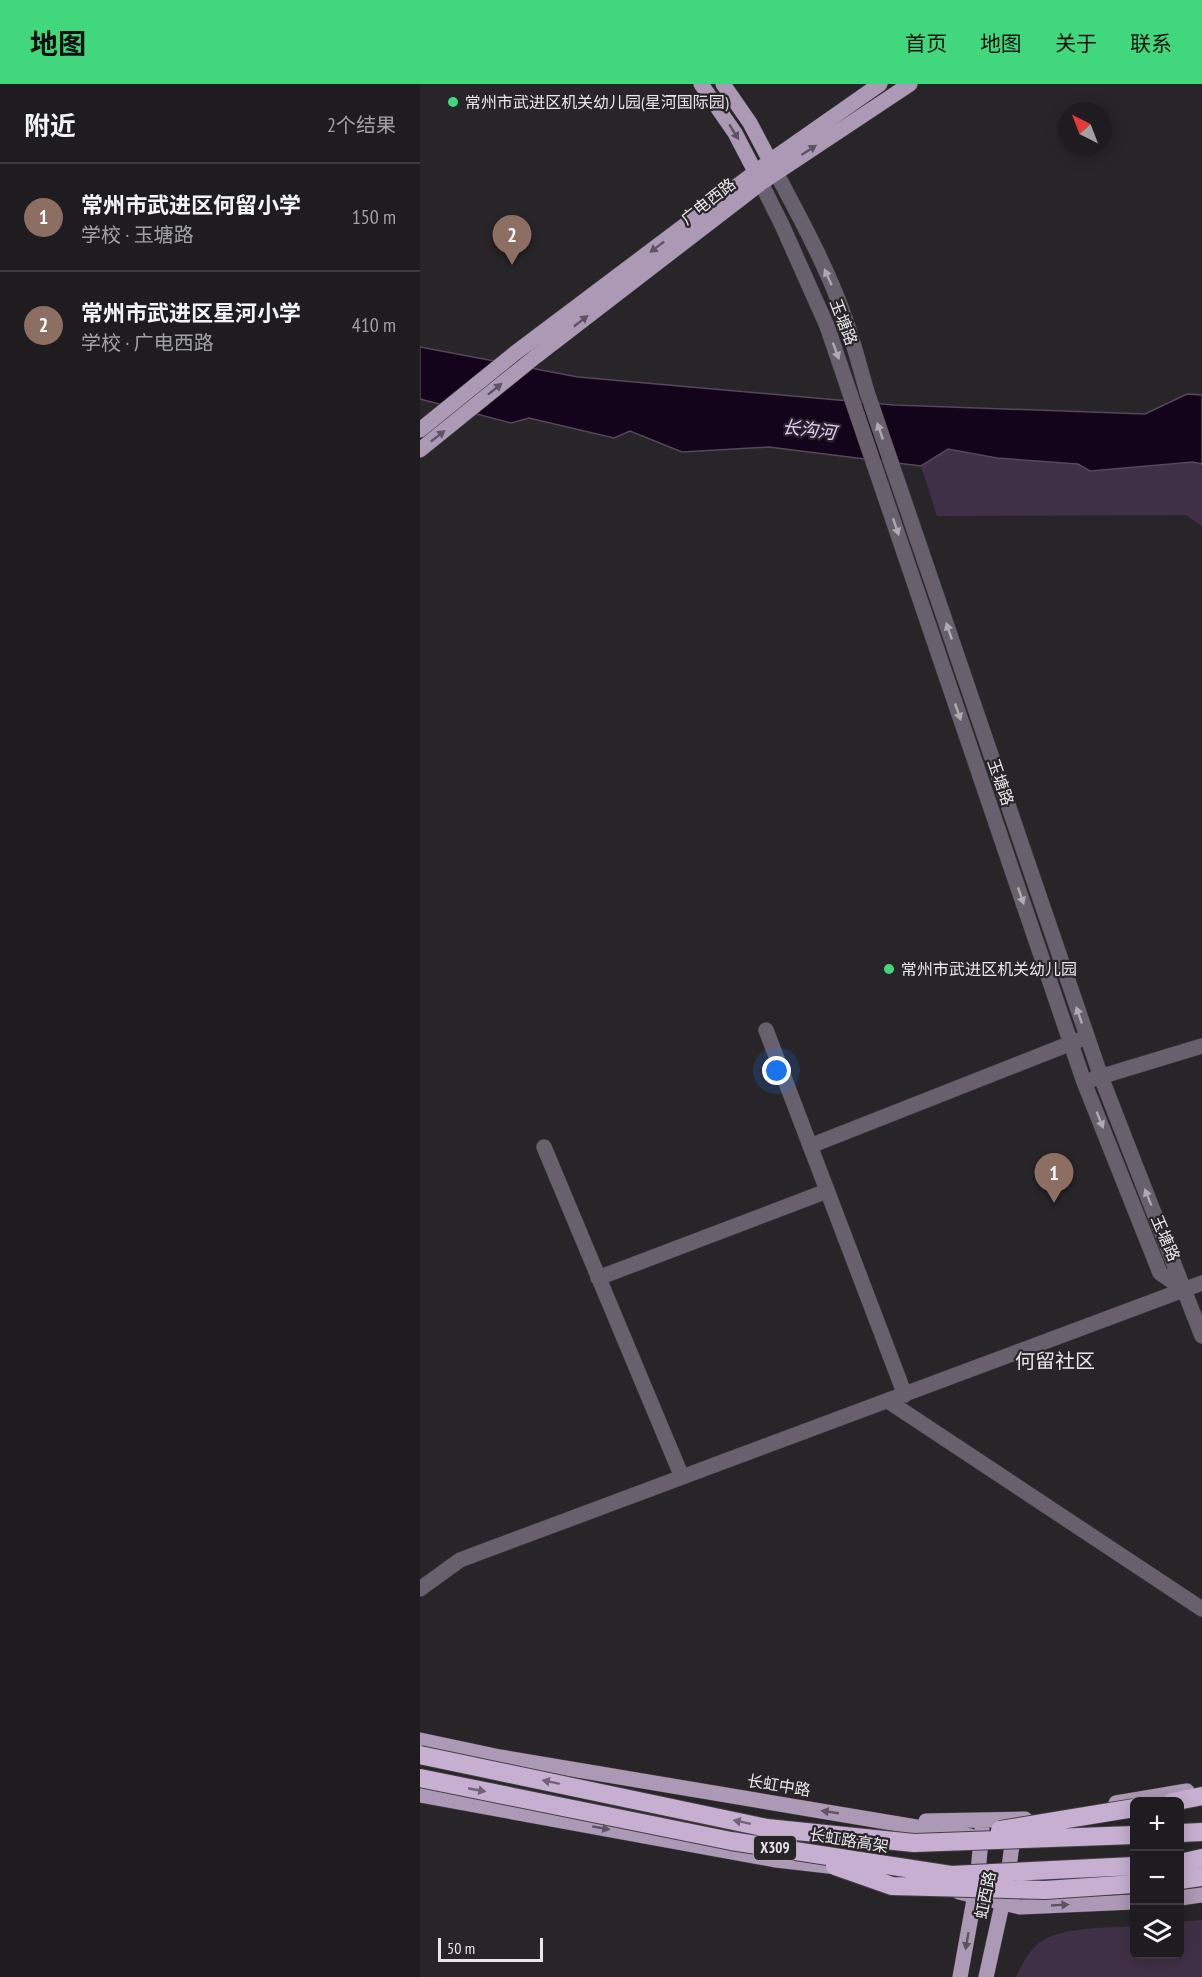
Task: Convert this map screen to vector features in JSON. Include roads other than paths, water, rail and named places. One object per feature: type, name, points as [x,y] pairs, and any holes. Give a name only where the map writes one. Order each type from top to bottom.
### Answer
[{"type":"highway","name":"长虹路高架","points":[[420,1755],[767,1828],[914,1843],[1130,1832]]},
{"type":"highway","name":"长虹路高架","points":[[420,1778],[731,1841],[951,1875],[1130,1866]]},
{"type":"highway","points":[[1184,1800],[1202,1796]]},
{"type":"highway","points":[[914,1843],[1130,1809]]},
{"type":"highway","points":[[1184,1833],[1202,1832]]},
{"type":"highway","points":[[794,1851],[892,1886],[1044,1890],[1130,1884]]},
{"type":"highway","points":[[1184,1862],[1202,1858]]},
{"type":"highway","points":[[1184,1879],[1202,1877]]},
{"type":"main road","name":"玉塘路","points":[[701,84],[735,133],[759,178]]},
{"type":"main road","name":"玉塘路","points":[[723,84],[750,123],[773,167]]},
{"type":"main road","name":"广电西路","points":[[420,450],[880,84]]},
{"type":"main road","name":"广电西路","points":[[773,167],[910,84]]},
{"type":"main road","name":"广电西路","points":[[420,430],[515,353],[759,178]]},
{"type":"main road","name":"长虹中路","points":[[420,1740],[501,1757],[982,1838],[1014,1839],[1130,1832]]},
{"type":"main road","points":[[888,1822],[1014,1820],[1202,1788]]},
{"type":"main road","points":[[420,1795],[776,1860],[879,1872],[976,1890],[1002,1903],[1020,1907],[1130,1902]]},
{"type":"main road","name":"虹西路","points":[[960,1977],[976,1890],[983,1820]]},
{"type":"main road","name":"虹西路","points":[[986,1977],[1014,1839],[1014,1820]]},
{"type":"main road","points":[[1184,1827],[1202,1825]]},
{"type":"main road","points":[[1184,1870],[1202,1868]]},
{"type":"main road","points":[[976,1890],[1006,1882],[1130,1873]]},
{"type":"main road","points":[[1184,1897],[1202,1895]]},
{"type":"street","name":"玉塘路","points":[[773,167],[799,213],[845,320],[867,392],[1101,1077],[1185,1290]]},
{"type":"street","name":"玉塘路","points":[[759,178],[820,308],[1084,1082],[1160,1273],[1185,1290]]},
{"type":"street","points":[[766,1030],[905,1395]]},
{"type":"street","points":[[810,1146],[1087,1037]]},
{"type":"street","points":[[1084,1082],[1202,1046]]},
{"type":"street","points":[[543,1147],[682,1478]]},
{"type":"street","points":[[598,1278],[827,1191]]},
{"type":"street","points":[[420,1589],[460,1560],[1202,1283]]},
{"type":"street","points":[[1185,1290],[1202,1336]]},
{"type":"street","points":[[888,1401],[1202,1609]]},
{"type":"water","name":"长沟河","points":[[420,347],[578,377],[894,405],[1145,414],[1187,394],[1202,395],[1202,464],[1193,462],[1090,471],[1078,464],[997,458],[948,449],[921,466],[769,447],[682,452],[630,431],[614,438],[529,418],[511,423],[420,399]]},
{"type":"place","name":"常州市武进区机关幼儿园(星河国际园)","points":[[453,102]]},
{"type":"place","name":"常州市武进区星河小学","points":[[512,265]]},
{"type":"place","name":"常州市武进区机关幼儿园","points":[[889,969]]},
{"type":"place","name":"常州市武进区何留小学","points":[[1054,1203]]},
{"type":"district","name":"何留社区","points":[[1055,1361]]}]
